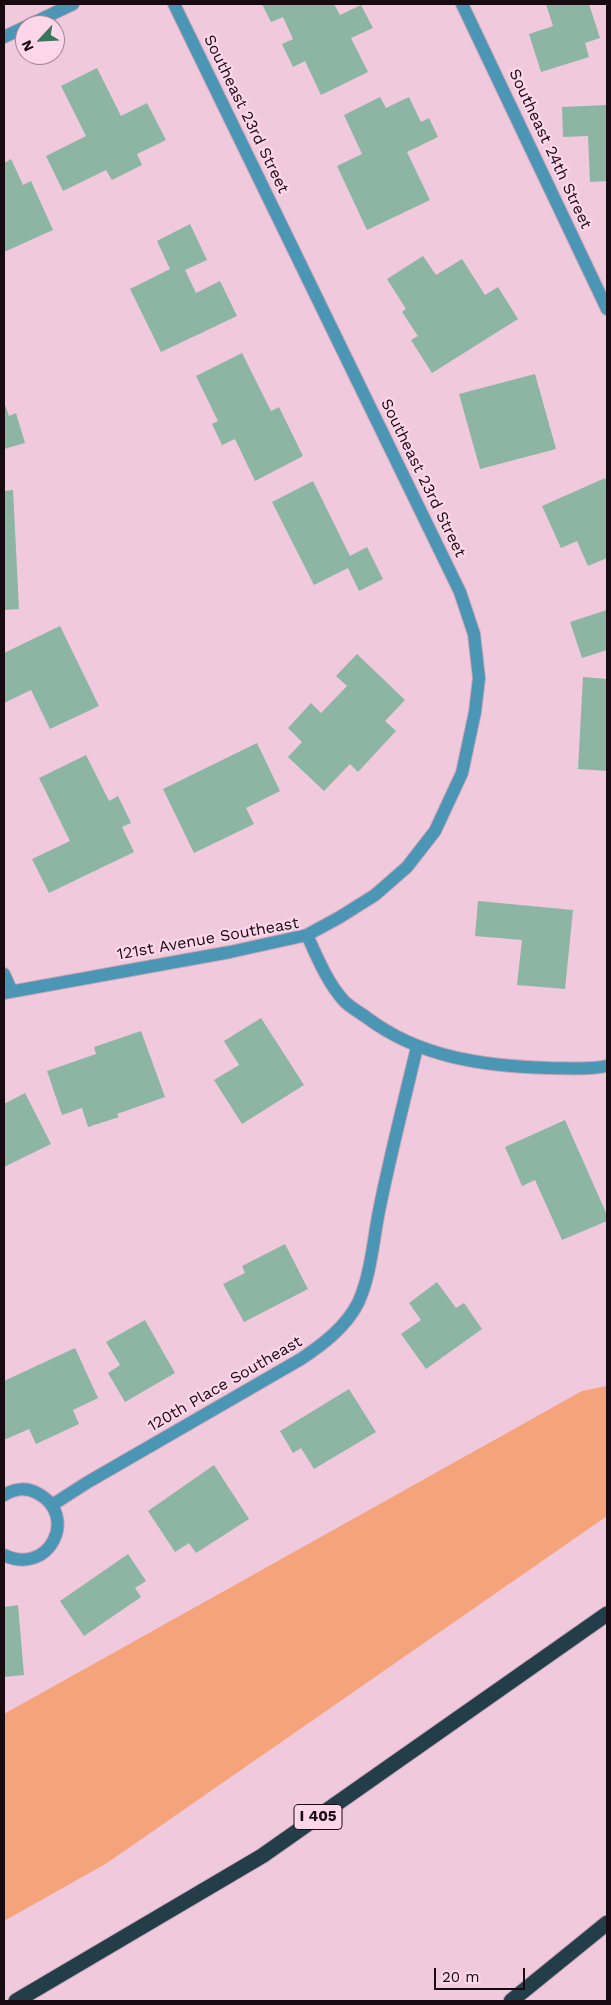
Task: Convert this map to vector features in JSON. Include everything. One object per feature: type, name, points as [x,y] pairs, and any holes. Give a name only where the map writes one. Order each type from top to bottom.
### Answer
[{"type":"highway","name":"I 405","points":[[16,2001],[262,1856],[607,1614]]},
{"type":"highway","points":[[511,2001],[607,1923]]},
{"type":"street","points":[[50,15],[73,4]]},
{"type":"street","name":"Southeast 23rd Street","points":[[174,4],[456,583],[474,634],[478,678],[475,712],[462,773],[436,831],[407,867],[375,895],[340,918],[307,935]]},
{"type":"street","name":"Southeast 24th Street","points":[[462,4],[607,309]]},
{"type":"street","name":"121st Avenue Southeast","points":[[7,991],[230,952],[307,935],[325,974],[345,1001],[376,1025],[417,1047],[470,1061],[529,1067],[576,1069],[607,1066]]},
{"type":"street","points":[[4,974],[7,991]]},
{"type":"street","name":"120th Place Southeast","points":[[52,1505],[96,1477],[301,1359],[322,1345],[344,1323],[357,1304],[366,1278],[379,1210],[417,1047]]},
{"type":"street","points":[[4,1495],[21,1489],[33,1491],[44,1496],[52,1505],[57,1517],[58,1529],[54,1541],[47,1551],[36,1558],[12,1559],[4,1555]]},
{"type":"shaded area","points":[[607,1386],[607,1516],[107,1863],[4,1921],[4,1714],[582,1391]]},
{"type":"building","points":[[262,4],[334,4],[340,15],[361,5],[373,28],[351,38],[368,72],[321,95],[305,61],[293,67],[282,44],[293,39],[283,17],[271,22]]},
{"type":"building","points":[[546,4],[589,4],[600,38],[585,43],[589,57],[541,72],[529,34],[553,26]]},
{"type":"building","points":[[97,68],[121,116],[147,103],[166,140],[137,154],[142,165],[112,180],[106,170],[63,191],[46,156],[86,136],[61,86]]},
{"type":"building","points":[[380,97],[386,108],[409,97],[421,122],[429,118],[438,137],[407,152],[430,200],[367,230],[337,166],[362,154],[344,115]]},
{"type":"building","points":[[607,105],[607,181],[590,182],[588,136],[563,137],[562,107]]},
{"type":"building","points":[[11,159],[23,185],[31,181],[53,230],[4,252],[4,163]]},
{"type":"building","points":[[190,224],[207,260],[185,270],[196,293],[220,281],[237,316],[161,352],[130,289],[170,269],[157,241]]},
{"type":"building","points":[[423,256],[436,275],[462,259],[485,295],[498,287],[518,319],[432,373],[411,340],[418,336],[402,312],[406,309],[387,279]]},
{"type":"building","points":[[242,353],[271,411],[279,407],[303,456],[255,481],[235,439],[222,445],[212,424],[218,421],[196,376]]},
{"type":"building","points":[[535,374],[556,449],[480,469],[459,394]]},
{"type":"building","points":[[4,402],[9,416],[16,413],[25,443],[4,449]]},
{"type":"building","points":[[605,478],[607,484],[607,558],[588,566],[577,541],[561,548],[542,506]]},
{"type":"building","points":[[313,481],[350,556],[367,547],[383,579],[359,591],[348,568],[314,585],[272,502]]},
{"type":"building","points":[[13,490],[19,609],[4,610],[4,491]]},
{"type":"building","points":[[607,610],[607,650],[582,658],[570,622]]},
{"type":"building","points":[[60,626],[99,706],[50,729],[31,690],[4,703],[4,653]]},
{"type":"building","points":[[357,654],[405,700],[385,721],[396,731],[358,772],[350,764],[324,791],[288,757],[302,742],[288,728],[311,703],[321,713],[347,686],[336,676]]},
{"type":"building","points":[[583,677],[607,679],[607,771],[578,769]]},
{"type":"building","points":[[257,743],[280,791],[246,808],[254,824],[194,853],[163,789]]},
{"type":"building","points":[[86,755],[109,801],[118,796],[131,823],[122,827],[134,852],[49,893],[32,859],[70,841],[39,778]]},
{"type":"building","points":[[478,901],[573,910],[565,989],[517,985],[522,940],[475,936]]},
{"type":"building","points":[[261,1018],[304,1085],[242,1124],[214,1080],[239,1065],[224,1041]]},
{"type":"building","points":[[141,1031],[165,1097],[117,1114],[119,1117],[88,1127],[82,1108],[62,1115],[47,1071],[96,1054],[94,1047]]},
{"type":"building","points":[[25,1093],[51,1144],[4,1167],[4,1104]]},
{"type":"building","points":[[565,1120],[607,1215],[607,1221],[562,1240],[535,1180],[522,1186],[505,1147]]},
{"type":"building","points":[[285,1244],[308,1289],[244,1322],[223,1284],[245,1273],[242,1266]]},
{"type":"building","points":[[437,1282],[456,1308],[464,1303],[482,1329],[426,1369],[401,1334],[421,1320],[409,1303]]},
{"type":"building","points":[[145,1320],[175,1373],[125,1402],[108,1373],[120,1365],[106,1342]]},
{"type":"building","points":[[75,1348],[98,1398],[73,1410],[79,1424],[36,1444],[29,1429],[4,1440],[4,1381]]},
{"type":"building","points":[[349,1389],[376,1432],[314,1469],[301,1448],[293,1453],[280,1431]]},
{"type":"building","points":[[214,1465],[249,1519],[196,1553],[189,1543],[175,1552],[148,1511]]},
{"type":"building","points":[[128,1554],[146,1581],[135,1588],[141,1597],[84,1636],[60,1601]]},
{"type":"building","points":[[18,1605],[24,1675],[4,1677],[4,1607]]}]
